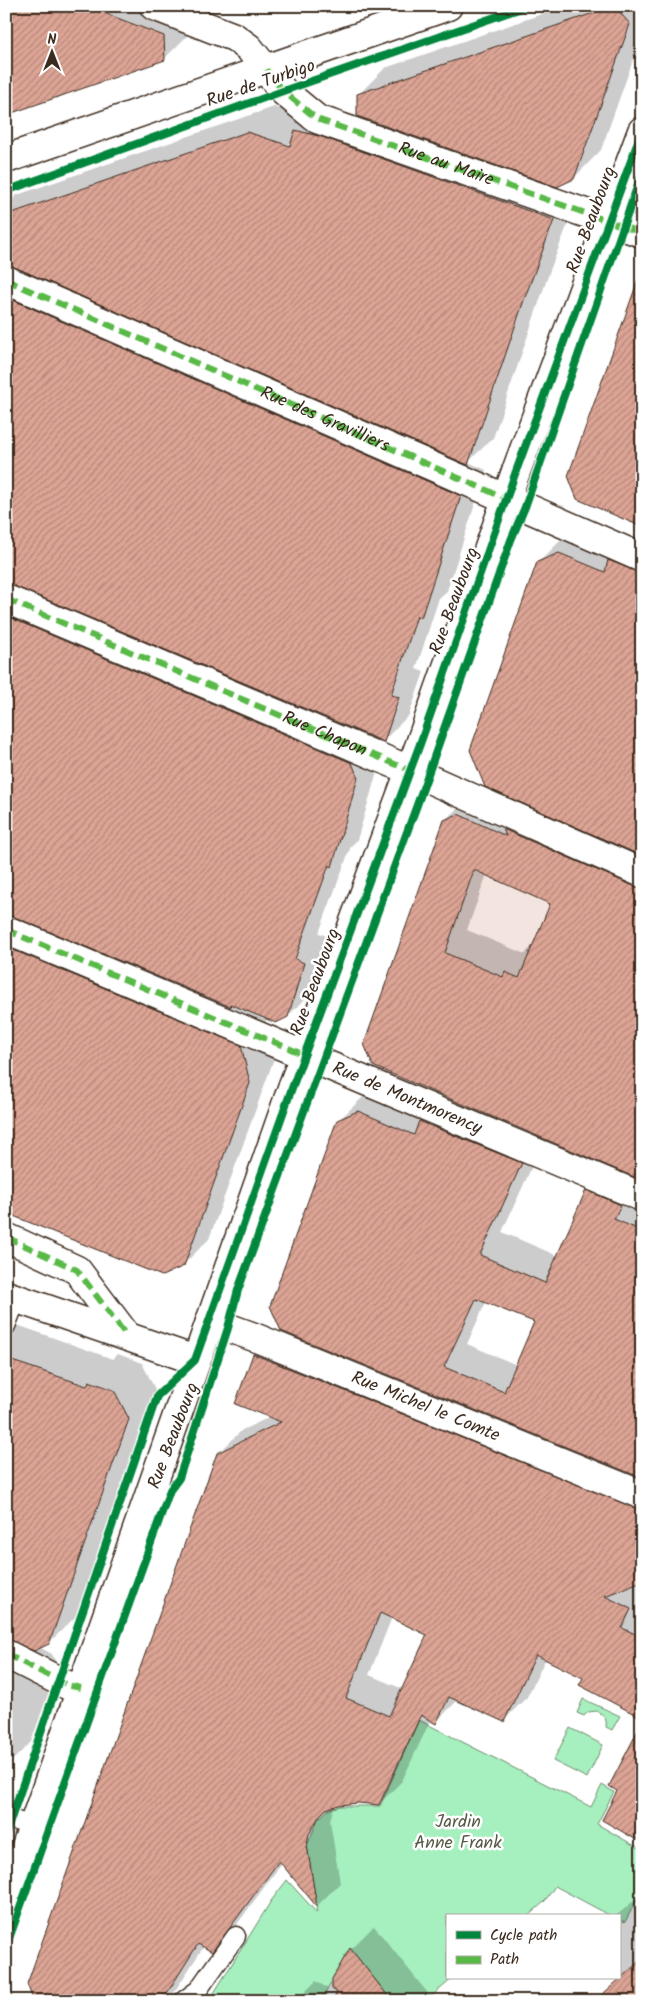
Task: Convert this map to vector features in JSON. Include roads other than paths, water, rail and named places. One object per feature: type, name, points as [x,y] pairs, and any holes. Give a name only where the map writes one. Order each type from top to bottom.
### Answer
[{"type":"street","name":"Rue au Maire","points":[[154,6],[234,37],[249,48],[283,91],[317,119],[642,234]]},
{"type":"street","name":"Rue de Turbigo","points":[[6,159],[448,6]]},
{"type":"street","name":"Rue Beaubourg","points":[[6,1903],[305,1055],[642,130]]},
{"type":"street","name":"Rue des Gravilliers","points":[[6,280],[642,558]]},
{"type":"street","name":"Rue Chapon","points":[[6,599],[409,770],[642,873]]},
{"type":"street","name":"Rue de Montmorency","points":[[6,930],[642,1197]]},
{"type":"street","points":[[6,1237],[77,1270],[126,1335]]},
{"type":"street","points":[[9,1297],[196,1360]]},
{"type":"street","name":"Rue Michel le Comte","points":[[210,1321],[254,1337],[642,1495]]},
{"type":"street","points":[[6,1654],[67,1685],[81,1688]]},
{"type":"lane","points":[[6,1326],[9,1297]]},
{"type":"lane","points":[[6,1817],[33,1827]]},
{"type":"lane","points":[[183,2001],[198,1990],[236,1936]]},
{"type":"park label","name":"Jardin Anne Frank","points":[[458,1832]]}]
